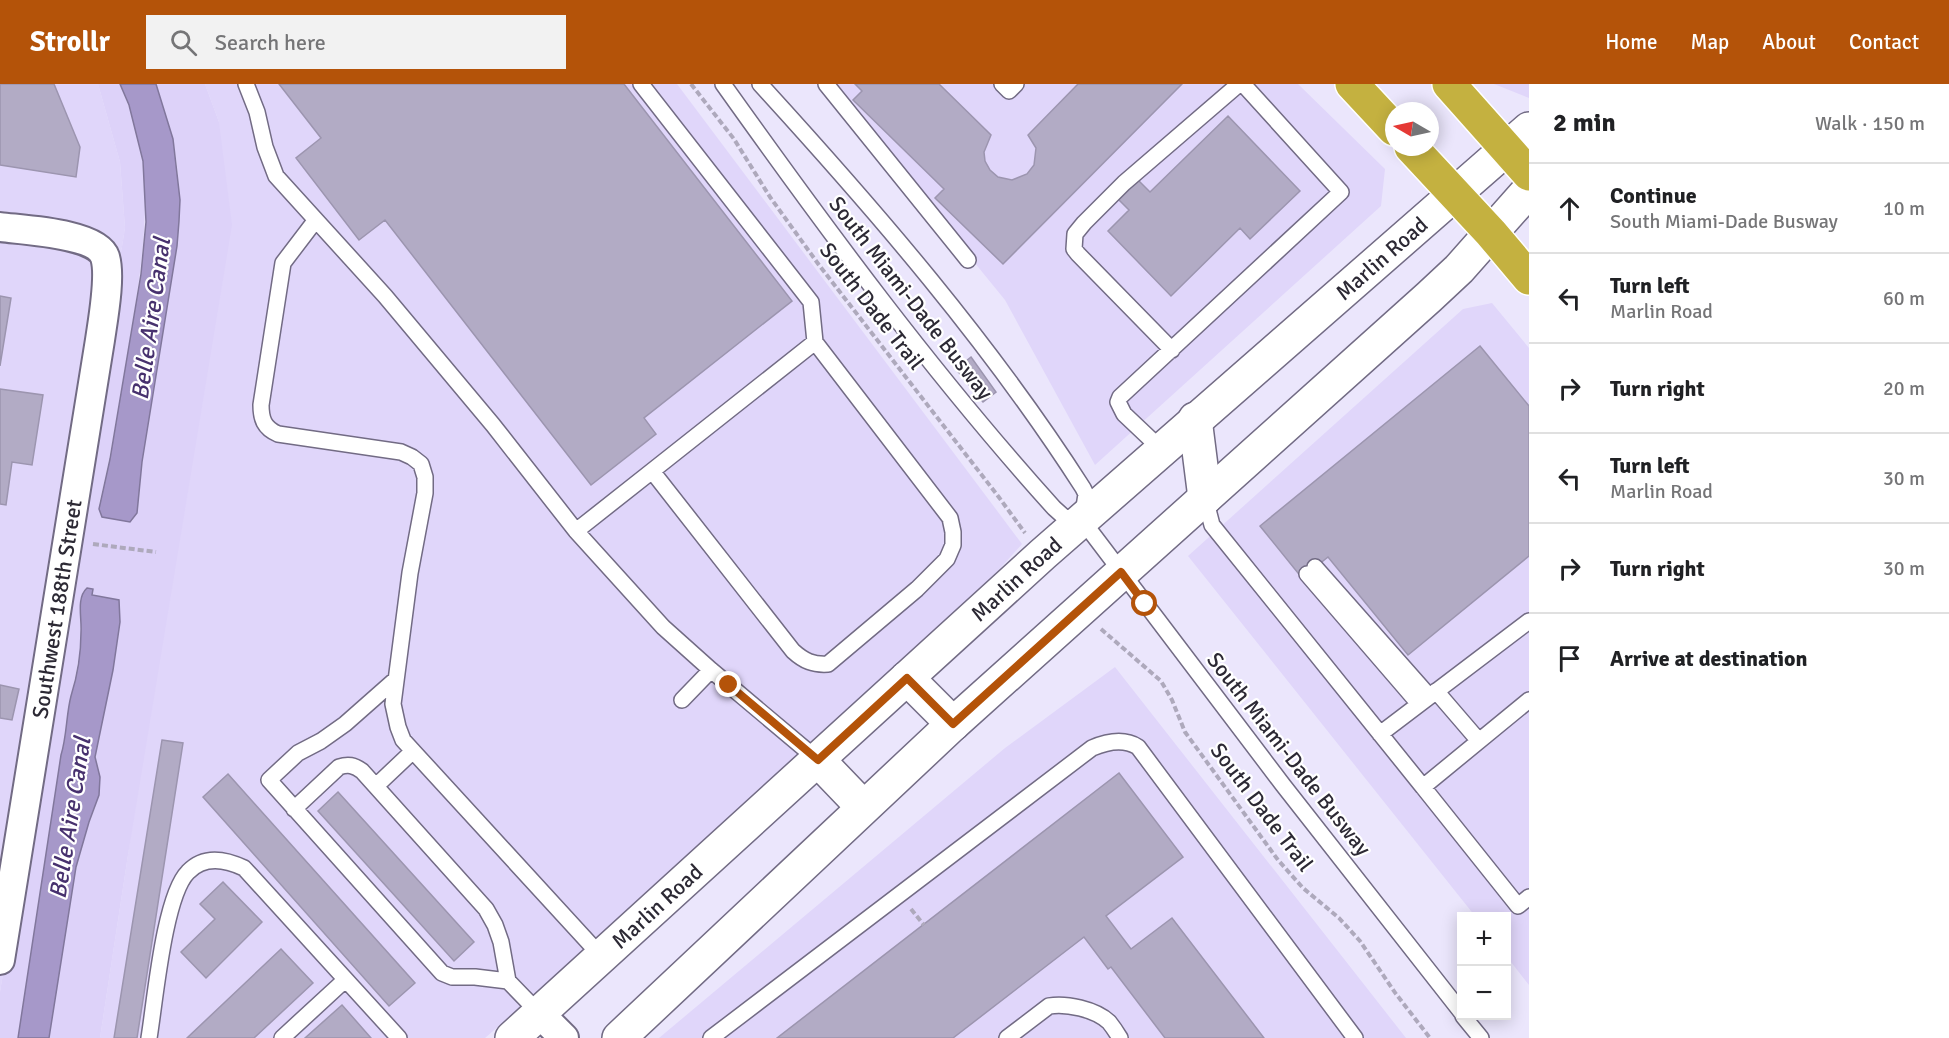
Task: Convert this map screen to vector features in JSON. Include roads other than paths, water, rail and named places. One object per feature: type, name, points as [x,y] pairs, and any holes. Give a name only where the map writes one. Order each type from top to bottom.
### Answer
[{"type":"highway","points":[[1352,84],[1385,119]]},
{"type":"highway","points":[[1449,84],[1518,139],[1529,174]]},
{"type":"highway","points":[[1419,156],[1491,233],[1529,278]]},
{"type":"street","name":"Marlin Road","points":[[512,1038],[1161,449],[1518,139]]},
{"type":"street","points":[[619,1038],[862,807],[1429,297],[1459,269],[1529,190]]},
{"type":"street","name":"Southwest 188th Street","points":[[0,227],[87,241],[101,249],[105,257],[104,313],[0,960]]},
{"type":"street","points":[[1195,419],[1205,498]]},
{"type":"street","points":[[907,678],[953,724]]},
{"type":"street","points":[[818,760],[862,807]]},
{"type":"street","points":[[540,1014],[564,1038]]},
{"type":"lane","points":[[246,84],[276,176],[400,313],[493,425],[576,531],[663,627],[818,760]]},
{"type":"lane","points":[[641,84],[811,302],[816,342],[950,518],[953,532],[952,545],[947,559],[917,589],[828,664],[809,663],[793,651],[652,471]]},
{"type":"lane","name":"South Miami-Dade Busway","points":[[723,84],[817,215],[951,388],[1054,508],[1064,517],[1082,520],[1283,785],[1457,1008]]},
{"type":"lane","name":"South Miami-Dade Busway","points":[[760,84],[888,226],[1012,386],[1083,488],[1086,494],[1082,520]]},
{"type":"lane","points":[[826,84],[968,260]]},
{"type":"lane","points":[[1002,84],[1009,91],[1016,84]]},
{"type":"lane","points":[[1161,449],[1119,408],[1120,397],[1172,350],[1341,192],[1241,84],[1124,183],[1075,234],[1074,249],[1172,350]]},
{"type":"lane","points":[[315,221],[283,263],[261,405],[261,415],[265,426],[278,434],[400,452],[412,456],[421,464],[425,477],[424,493],[410,573],[396,679],[394,715],[403,740],[601,956]]},
{"type":"lane","points":[[576,531],[816,342]]},
{"type":"lane","points":[[1205,498],[1212,525],[1518,906],[1529,897]]},
{"type":"lane","points":[[1311,570],[1428,697],[1479,741]]},
{"type":"lane","points":[[1380,734],[1529,621]]},
{"type":"lane","points":[[682,700],[711,670]]},
{"type":"lane","points":[[396,679],[345,724],[321,741],[298,753],[268,780],[442,973],[452,978],[475,977],[508,981]]},
{"type":"lane","points":[[1423,787],[1529,700]]},
{"type":"lane","points":[[711,1038],[1092,748],[1115,742],[1138,747],[1354,1038]]},
{"type":"lane","points":[[376,786],[413,751]]},
{"type":"lane","points":[[294,809],[339,767],[347,764],[362,771],[486,909],[501,942],[508,981],[540,1014]]},
{"type":"lane","points":[[149,1038],[166,923],[178,887],[188,872],[200,863],[212,860],[230,862],[244,868],[399,1038]]},
{"type":"lane","points":[[282,1038],[345,980]]},
{"type":"lane","points":[[1007,1038],[1049,1006],[1056,1005],[1079,1009],[1103,1018],[1120,1038]]},
{"type":"lane","name":"South Miami-Dade Busway","points":[[1467,1020],[1481,1038]]},
{"type":"water","name":"Belle Aire Canal","points":[[120,84],[156,84],[173,139],[180,200],[177,246],[142,462],[137,513],[130,522],[102,517],[99,509],[110,459],[141,274],[146,222],[143,161],[129,105]]},
{"type":"water","name":"Belle Aire Canal","points":[[87,588],[93,589],[92,595],[119,600],[120,622],[113,670],[95,757],[100,777],[99,795],[76,867],[49,1038],[18,1038],[69,703],[78,664],[81,640],[81,603]]}]
